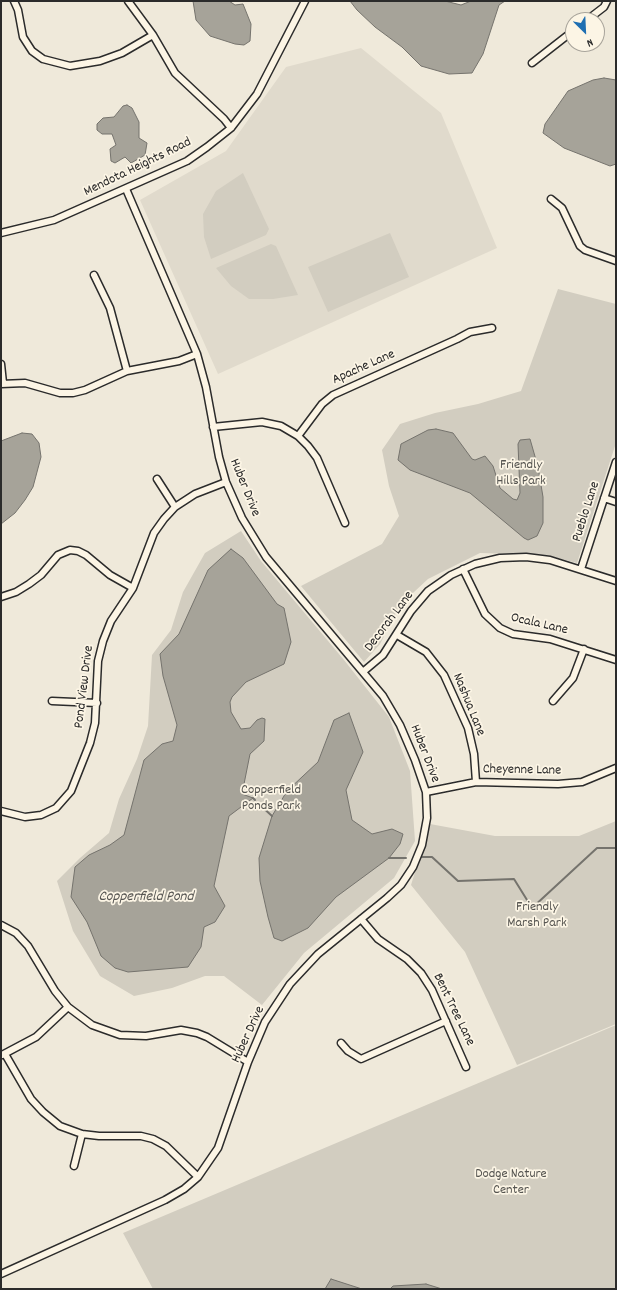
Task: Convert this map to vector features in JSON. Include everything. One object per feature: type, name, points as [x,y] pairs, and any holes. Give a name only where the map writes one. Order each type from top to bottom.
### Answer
[{"type":"street","points":[[14,1],[18,10],[23,37],[32,51],[43,59],[70,66],[100,61],[122,53],[153,35]]},
{"type":"street","points":[[128,1],[153,35],[176,73],[224,119],[231,128]]},
{"type":"street","name":"Mendota Heights Road","points":[[1,233],[54,220],[126,189],[187,161],[231,128],[257,94],[305,1]]},
{"type":"street","points":[[597,12],[604,7],[607,1]]},
{"type":"street","points":[[532,63],[565,37]]},
{"type":"street","name":"Huber Drive","points":[[1,1274],[165,1200],[184,1189],[198,1177],[218,1148],[248,1062],[265,1022],[290,984],[318,954],[387,898],[401,884],[413,867],[422,844],[427,818],[426,792],[400,725],[383,696],[364,671],[266,557],[242,518],[226,482],[219,457],[206,387],[198,354],[126,189]]},
{"type":"street","points":[[551,199],[562,208],[580,246],[585,250],[616,261]]},
{"type":"street","points":[[94,276],[110,308],[127,371]]},
{"type":"street","name":"Apache Lane","points":[[298,436],[322,404],[333,395],[470,332],[492,328]]},
{"type":"street","points":[[1,364],[2,384],[25,383],[60,393],[73,393],[85,390],[127,371],[179,361],[198,354]]},
{"type":"street","points":[[213,427],[262,422],[281,426],[298,436],[317,458],[345,523]]},
{"type":"street","name":"Pueblo Lane","points":[[581,570],[616,462]]},
{"type":"street","points":[[157,479],[175,507]]},
{"type":"street","name":"Pond View Drive","points":[[1,811],[25,817],[41,815],[56,808],[71,791],[90,744],[95,723],[98,661],[103,641],[111,621],[133,588],[154,533],[175,507],[195,494],[226,482]]},
{"type":"street","points":[[604,498],[616,502]]},
{"type":"street","points":[[1,597],[29,584],[41,574],[58,555],[70,550],[78,550],[110,575],[133,588]]},
{"type":"street","name":"Decorah Lane","points":[[364,671],[383,655],[411,611],[428,591],[451,575],[475,564],[500,558],[526,557],[550,560],[616,581]]},
{"type":"street","name":"Ocala Lane","points":[[463,569],[485,614],[500,628],[513,634],[550,639],[616,660]]},
{"type":"street","name":"Nashua Lane","points":[[397,635],[426,652],[444,675],[468,728],[474,754],[476,782]]},
{"type":"street","points":[[553,701],[573,678],[584,649]]},
{"type":"street","points":[[52,701],[97,703]]},
{"type":"street","name":"Cheyenne Lane","points":[[426,792],[476,782],[558,784],[582,782],[616,768]]},
{"type":"street","name":"Bent Tree Lane","points":[[362,919],[378,939],[407,959],[421,973],[432,990],[466,1066]]},
{"type":"street","points":[[1,925],[16,933],[28,946],[56,991],[68,1007],[92,1025],[120,1035],[146,1036],[180,1030],[196,1033],[207,1037],[248,1062]]},
{"type":"street","points":[[68,1007],[36,1037],[3,1055],[31,1099],[43,1112],[60,1126],[82,1134],[99,1136],[141,1136],[153,1139],[166,1146],[198,1177]]},
{"type":"street","points":[[341,1043],[348,1051],[361,1059],[446,1021]]},
{"type":"street","points":[[74,1166],[82,1134]]},
{"type":"shaded area","points":[[361,48],[441,113],[497,248],[218,374],[140,200],[226,151],[286,67]]},
{"type":"green space","points":[[243,173],[269,229],[266,235],[211,259],[204,237],[203,214],[216,191]]},
{"type":"green space","points":[[390,233],[409,277],[328,312],[308,267]]},
{"type":"green space","points":[[271,244],[276,246],[298,295],[273,299],[249,299],[231,286],[216,268]]},
{"type":"green space","name":"Friendly Hills Park","points":[[558,289],[616,304],[616,443],[577,563],[546,555],[480,553],[428,579],[400,605],[380,644],[364,662],[301,586],[382,544],[399,516],[389,486],[382,450],[400,424],[435,413],[478,404],[521,391]]},
{"type":"green space","name":"Copperfield Ponds Park","points":[[241,531],[261,561],[344,660],[389,717],[410,771],[415,841],[394,878],[304,953],[262,1005],[224,976],[205,976],[172,988],[134,996],[100,976],[73,931],[57,881],[80,858],[109,833],[119,799],[137,759],[148,726],[152,655],[171,630],[183,592],[205,553]]},
{"type":"green space","name":"Friendly Marsh Park","points":[[616,821],[616,1024],[517,1065],[465,952],[411,885],[430,824],[495,836],[579,836]]},
{"type":"green space","name":"Dodge Nature Center","points":[[616,1025],[616,1289],[153,1289],[123,1233]]},
{"type":"water","points":[[193,1],[229,1],[235,5],[243,4],[251,24],[250,41],[244,45],[235,44],[210,36],[196,20]]},
{"type":"water","points":[[350,1],[445,1],[461,5],[471,1],[505,1],[499,5],[483,54],[472,73],[449,74],[421,66],[402,47],[375,27]]},
{"type":"water","points":[[604,78],[616,80],[616,164],[610,166],[564,148],[543,133],[545,124],[568,91],[593,80]]},
{"type":"water","points":[[127,105],[132,108],[139,122],[139,138],[147,143],[145,155],[131,163],[125,157],[115,163],[111,161],[110,149],[116,145],[112,134],[102,134],[97,130],[97,124],[103,118],[114,117],[123,106]]},
{"type":"water","points":[[436,429],[453,433],[472,459],[475,460],[485,456],[493,466],[500,488],[513,499],[517,500],[520,493],[518,444],[520,440],[530,439],[538,467],[543,497],[543,523],[537,536],[528,540],[524,538],[470,493],[410,470],[398,460],[401,444],[428,430]]},
{"type":"water","points":[[22,433],[32,434],[39,443],[41,457],[33,487],[15,513],[1,524],[1,441]]},
{"type":"water","name":"Copperfield Pond","points":[[231,549],[243,558],[277,604],[284,608],[291,642],[284,664],[246,682],[232,697],[230,702],[231,712],[241,729],[250,728],[257,720],[262,718],[265,719],[264,741],[250,754],[242,794],[253,798],[229,816],[214,886],[225,906],[215,922],[204,927],[201,947],[188,967],[128,972],[115,968],[101,956],[87,922],[71,897],[75,867],[89,855],[110,845],[124,835],[144,760],[162,744],[173,741],[177,725],[163,676],[160,654],[179,634],[208,570]]},
{"type":"water","points":[[349,713],[363,752],[346,790],[352,820],[372,834],[392,829],[403,834],[400,844],[389,858],[336,897],[308,928],[282,941],[274,938],[268,917],[260,881],[259,858],[272,816],[287,791],[318,762],[334,720]]},
{"type":"water","points":[[331,1279],[362,1289],[325,1289]]},
{"type":"water","points":[[426,1284],[442,1289],[390,1289],[393,1286]]},
{"type":"waterway","points":[[260,805],[272,816]]},
{"type":"waterway","points":[[422,857],[432,857],[458,881],[514,879],[532,908],[597,848],[616,848]]},
{"type":"waterway","points":[[389,858],[406,858]]}]
